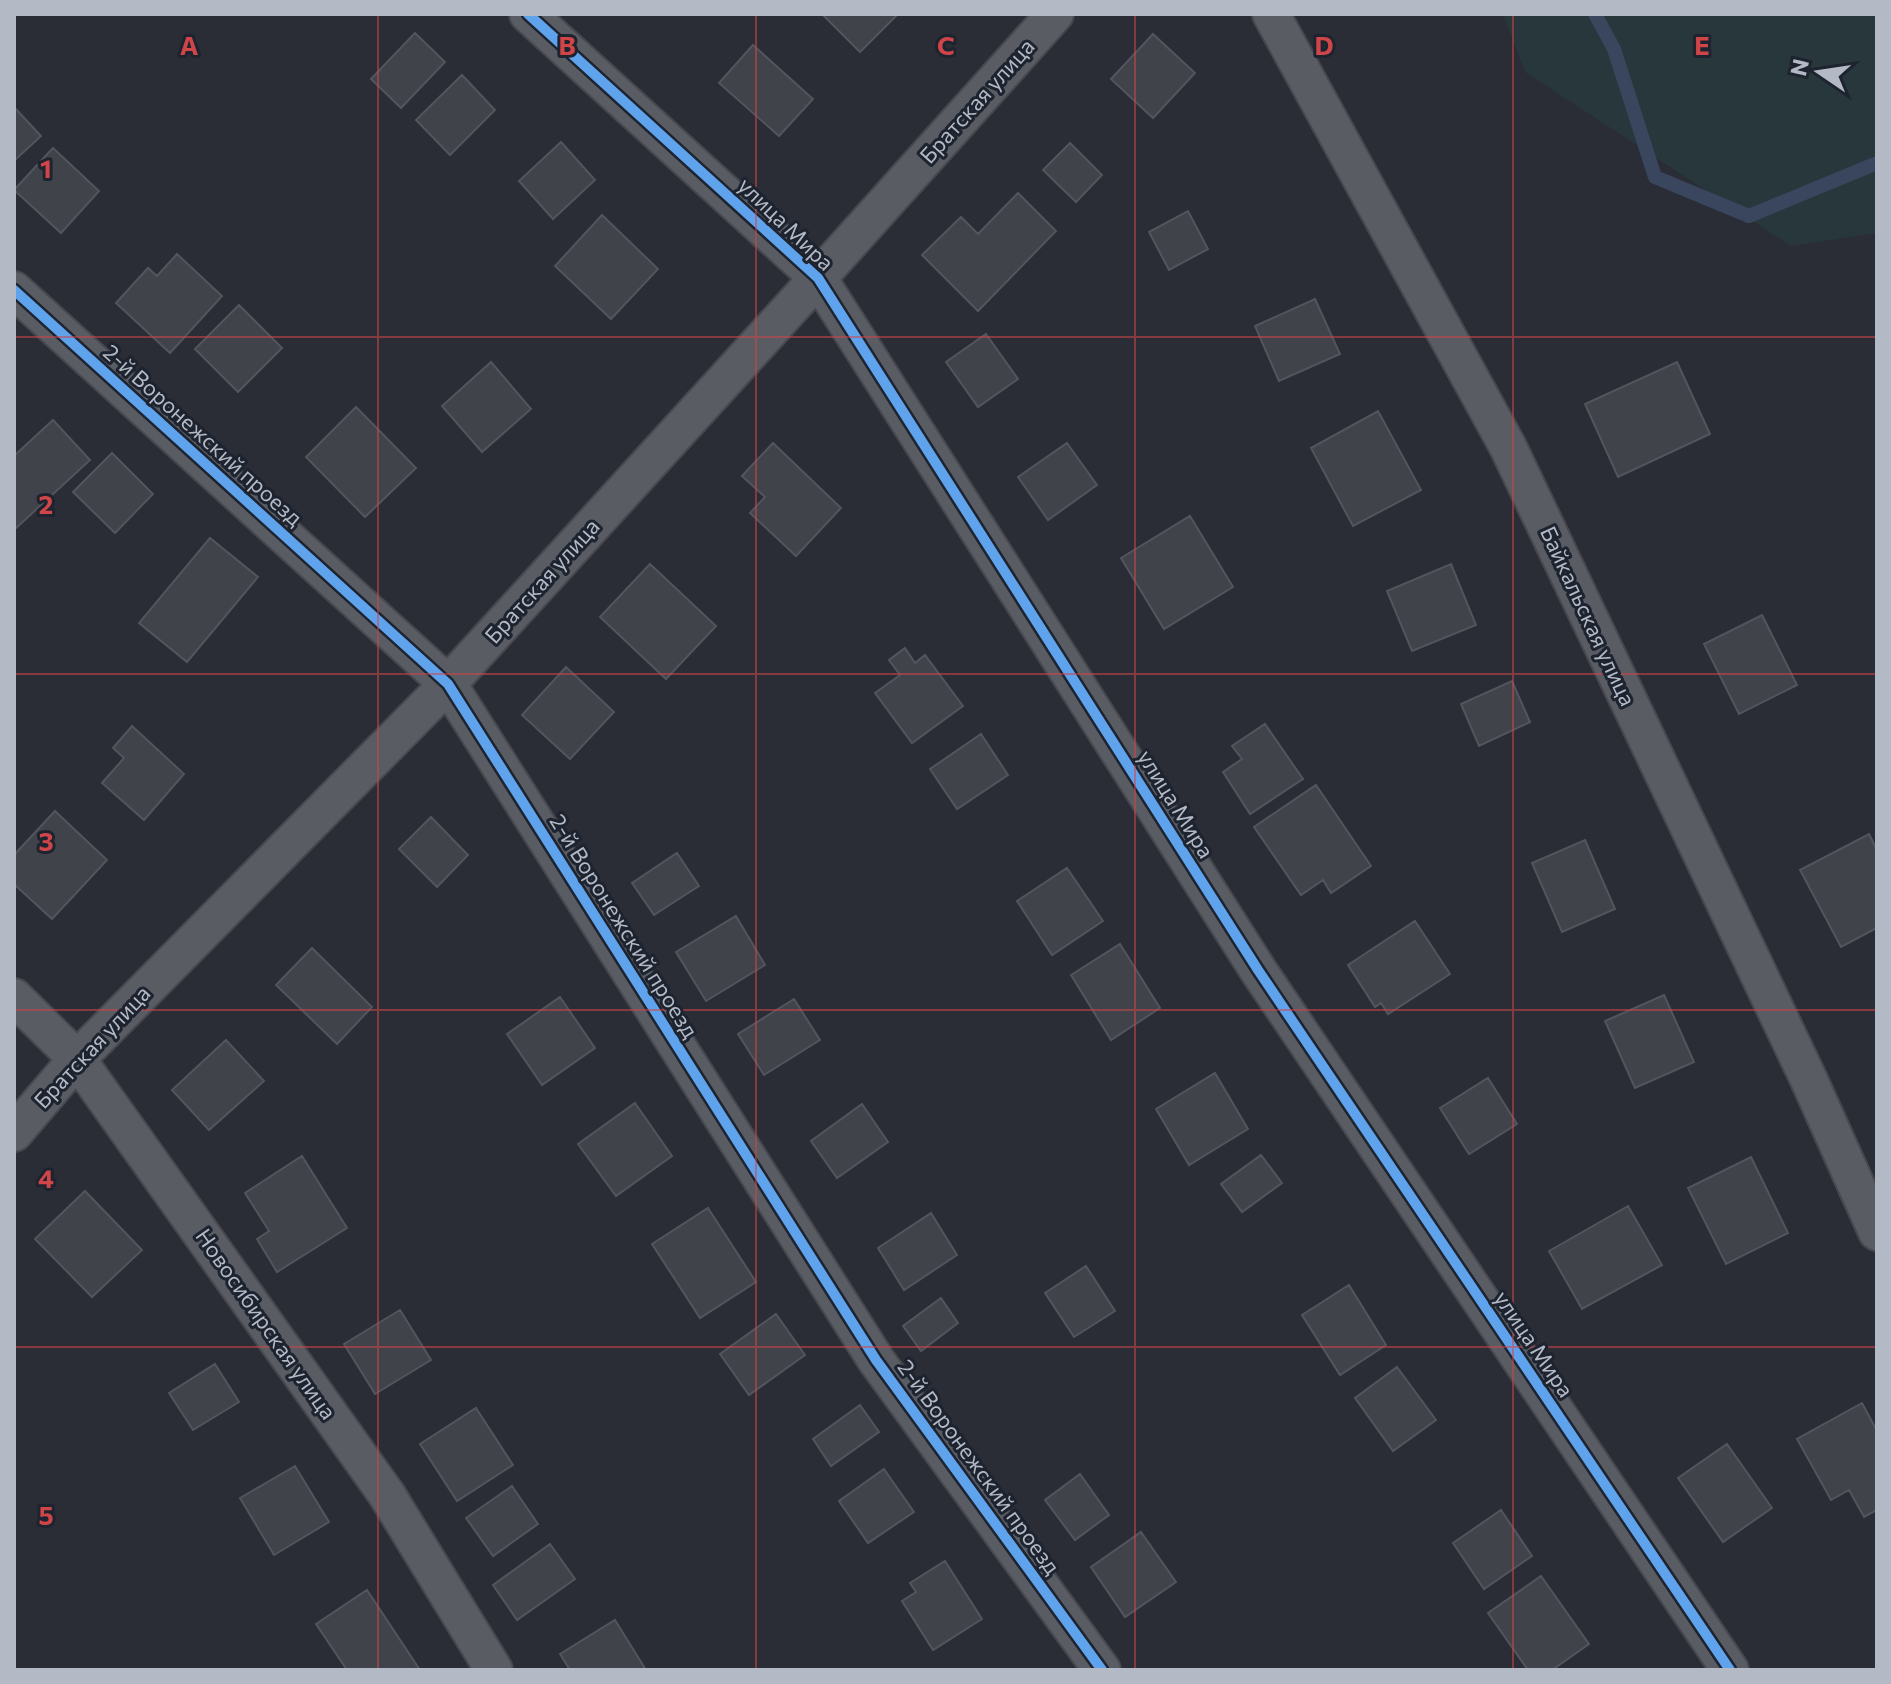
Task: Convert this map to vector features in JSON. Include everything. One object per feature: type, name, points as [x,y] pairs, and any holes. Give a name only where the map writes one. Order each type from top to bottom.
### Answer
[{"type":"street","name":"улица Мира","points":[[528,14],[818,278],[1258,970],[1730,1670]]},
{"type":"street","name":"Братская улица","points":[[14,1133],[77,1059],[448,684],[1055,14]]},
{"type":"street","name":"Байкальская улица","points":[[1271,14],[1508,447],[1809,1080],[1877,1232]]},
{"type":"street","name":"2-й Воронежский проезд","points":[[14,290],[448,684],[876,1360],[1102,1670]]},
{"type":"street","name":"Новосибирская улица","points":[[14,997],[77,1059],[387,1495],[494,1670]]},
{"type":"shaded area","points":[[1503,14],[1877,14],[1877,233],[1791,246],[1525,72]]},
{"type":"building","points":[[822,14],[898,14],[860,52]]},
{"type":"building","points":[[415,33],[445,62],[401,108],[371,79]]},
{"type":"building","points":[[1153,34],[1195,73],[1153,118],[1111,79]]},
{"type":"building","points":[[753,45],[813,99],[779,136],[719,83]]},
{"type":"building","points":[[462,75],[495,110],[450,155],[416,120]]},
{"type":"building","points":[[14,107],[41,136],[14,161]]},
{"type":"building","points":[[561,142],[595,180],[553,219],[519,181]]},
{"type":"building","points":[[1070,143],[1102,175],[1076,202],[1043,170]]},
{"type":"building","points":[[53,148],[99,191],[61,233],[14,190]]},
{"type":"building","points":[[1018,193],[1056,231],[978,311],[922,255],[961,217],[978,234]]},
{"type":"building","points":[[1188,211],[1208,249],[1169,270],[1149,232]]},
{"type":"building","points":[[602,215],[658,269],[611,319],[555,266]]},
{"type":"building","points":[[177,254],[222,296],[170,353],[116,303],[148,268],[157,276]]},
{"type":"building","points":[[1315,299],[1340,354],[1279,381],[1255,326]]},
{"type":"building","points":[[239,305],[282,348],[238,392],[195,349]]},
{"type":"building","points":[[986,334],[1018,379],[978,407],[946,362]]},
{"type":"building","points":[[491,362],[531,409],[482,452],[442,406]]},
{"type":"building","points":[[1677,362],[1710,434],[1618,477],[1585,404]]},
{"type":"building","points":[[356,407],[416,468],[365,517],[306,457]]},
{"type":"building","points":[[1378,411],[1421,490],[1353,526],[1311,448]]},
{"type":"building","points":[[53,420],[90,460],[14,530],[14,456]]},
{"type":"building","points":[[773,443],[841,508],[796,556],[750,513],[765,497],[742,476]]},
{"type":"building","points":[[1067,443],[1097,485],[1048,520],[1018,477]]},
{"type":"building","points":[[112,453],[153,494],[115,533],[73,492]]},
{"type":"building","points":[[1190,516],[1233,587],[1164,629],[1121,558]]},
{"type":"building","points":[[210,538],[258,577],[187,662],[139,623]]},
{"type":"building","points":[[650,564],[716,626],[666,679],[600,617]]},
{"type":"building","points":[[1451,564],[1476,625],[1412,651],[1387,591]]},
{"type":"building","points":[[1762,615],[1797,685],[1739,714],[1704,644]]},
{"type":"building","points":[[905,648],[915,663],[925,655],[963,706],[912,743],[875,693],[900,675],[889,660]]},
{"type":"building","points":[[566,667],[614,712],[570,759],[522,715]]},
{"type":"building","points":[[1512,681],[1530,722],[1479,746],[1461,704]]},
{"type":"building","points":[[1265,724],[1303,779],[1250,814],[1223,772],[1242,759],[1232,746]]},
{"type":"building","points":[[132,726],[184,774],[144,820],[102,783],[124,758],[113,748]]},
{"type":"building","points":[[981,734],[1008,775],[957,809],[930,769]]},
{"type":"building","points":[[1316,785],[1371,866],[1331,893],[1323,880],[1301,895],[1254,827]]},
{"type":"building","points":[[55,811],[107,860],[52,919],[14,884],[14,855]]},
{"type":"building","points":[[431,817],[468,855],[437,887],[399,849]]},
{"type":"building","points":[[1869,834],[1877,850],[1877,928],[1841,947],[1800,870]]},
{"type":"building","points":[[1585,840],[1615,909],[1562,932],[1532,863]]},
{"type":"building","points":[[677,853],[699,886],[654,915],[632,883]]},
{"type":"building","points":[[1067,868],[1103,921],[1052,955],[1017,901]]},
{"type":"building","points":[[736,916],[765,965],[706,1001],[676,952]]},
{"type":"building","points":[[1415,921],[1450,974],[1388,1014],[1381,1003],[1375,1007],[1348,965]]},
{"type":"building","points":[[1120,944],[1160,1008],[1111,1040],[1071,975]]},
{"type":"building","points":[[312,948],[372,1007],[337,1044],[276,985]]},
{"type":"building","points":[[1664,995],[1694,1062],[1635,1088],[1605,1021]]},
{"type":"building","points":[[560,997],[595,1048],[542,1085],[507,1034]]},
{"type":"building","points":[[794,999],[820,1040],[764,1075],[738,1034]]},
{"type":"building","points":[[226,1040],[264,1081],[209,1130],[172,1090]]},
{"type":"building","points":[[1215,1073],[1248,1129],[1189,1165],[1156,1109]]},
{"type":"building","points":[[1488,1078],[1517,1124],[1469,1154],[1440,1108]]},
{"type":"building","points":[[635,1103],[672,1156],[616,1196],[578,1144]]},
{"type":"building","points":[[862,1104],[888,1142],[837,1178],[811,1141]]},
{"type":"building","points":[[1261,1155],[1282,1183],[1242,1212],[1221,1184]]},
{"type":"building","points":[[302,1156],[347,1228],[277,1272],[257,1239],[269,1231],[245,1193]]},
{"type":"building","points":[[1751,1157],[1788,1233],[1726,1264],[1688,1188]]},
{"type":"building","points":[[85,1191],[142,1250],[92,1297],[35,1239]]},
{"type":"building","points":[[1628,1206],[1662,1265],[1582,1309],[1549,1251]]},
{"type":"building","points":[[708,1208],[756,1282],[700,1318],[652,1244]]},
{"type":"building","points":[[931,1213],[957,1255],[904,1290],[878,1248]]},
{"type":"building","points":[[1086,1266],[1115,1311],[1074,1337],[1045,1293]]},
{"type":"building","points":[[1349,1285],[1386,1345],[1340,1375],[1302,1315]]},
{"type":"building","points":[[941,1298],[958,1323],[921,1351],[903,1326]]},
{"type":"building","points":[[400,1310],[431,1360],[375,1394],[344,1344]]},
{"type":"building","points":[[776,1314],[805,1355],[749,1395],[720,1354]]},
{"type":"building","points":[[215,1364],[239,1402],[193,1430],[169,1393]]},
{"type":"building","points":[[1397,1367],[1436,1420],[1393,1451],[1355,1398]]},
{"type":"building","points":[[1862,1403],[1877,1431],[1877,1510],[1864,1517],[1849,1490],[1831,1500],[1797,1439]]},
{"type":"building","points":[[860,1405],[879,1432],[831,1466],[813,1439]]},
{"type":"building","points":[[476,1408],[513,1465],[457,1501],[420,1444]]},
{"type":"building","points":[[1727,1444],[1772,1508],[1723,1542],[1678,1478]]},
{"type":"building","points":[[295,1466],[329,1522],[274,1555],[240,1498]]},
{"type":"building","points":[[884,1469],[914,1512],[868,1543],[839,1501]]},
{"type":"building","points":[[1080,1474],[1109,1515],[1075,1540],[1045,1500]]},
{"type":"building","points":[[512,1486],[538,1524],[493,1556],[466,1518]]},
{"type":"building","points":[[1501,1510],[1532,1556],[1484,1589],[1453,1543]]},
{"type":"building","points":[[1141,1532],[1176,1582],[1125,1617],[1091,1567]]},
{"type":"building","points":[[550,1544],[575,1579],[517,1620],[493,1585]]},
{"type":"building","points":[[945,1561],[982,1619],[933,1650],[902,1601],[916,1592],[910,1583]]},
{"type":"building","points":[[1541,1576],[1589,1644],[1552,1670],[1528,1670],[1488,1613]]},
{"type":"building","points":[[367,1590],[420,1670],[347,1670],[316,1624]]},
{"type":"building","points":[[615,1620],[646,1670],[570,1670],[560,1654]]},
{"type":"waterway","points":[[1595,14],[1614,49],[1655,177],[1749,216],[1877,163]]},
{"type":"cycle path","points":[[528,14],[818,278],[1258,970],[1730,1670]]},
{"type":"cycle path","points":[[14,290],[448,684],[876,1360],[1102,1670]]}]
